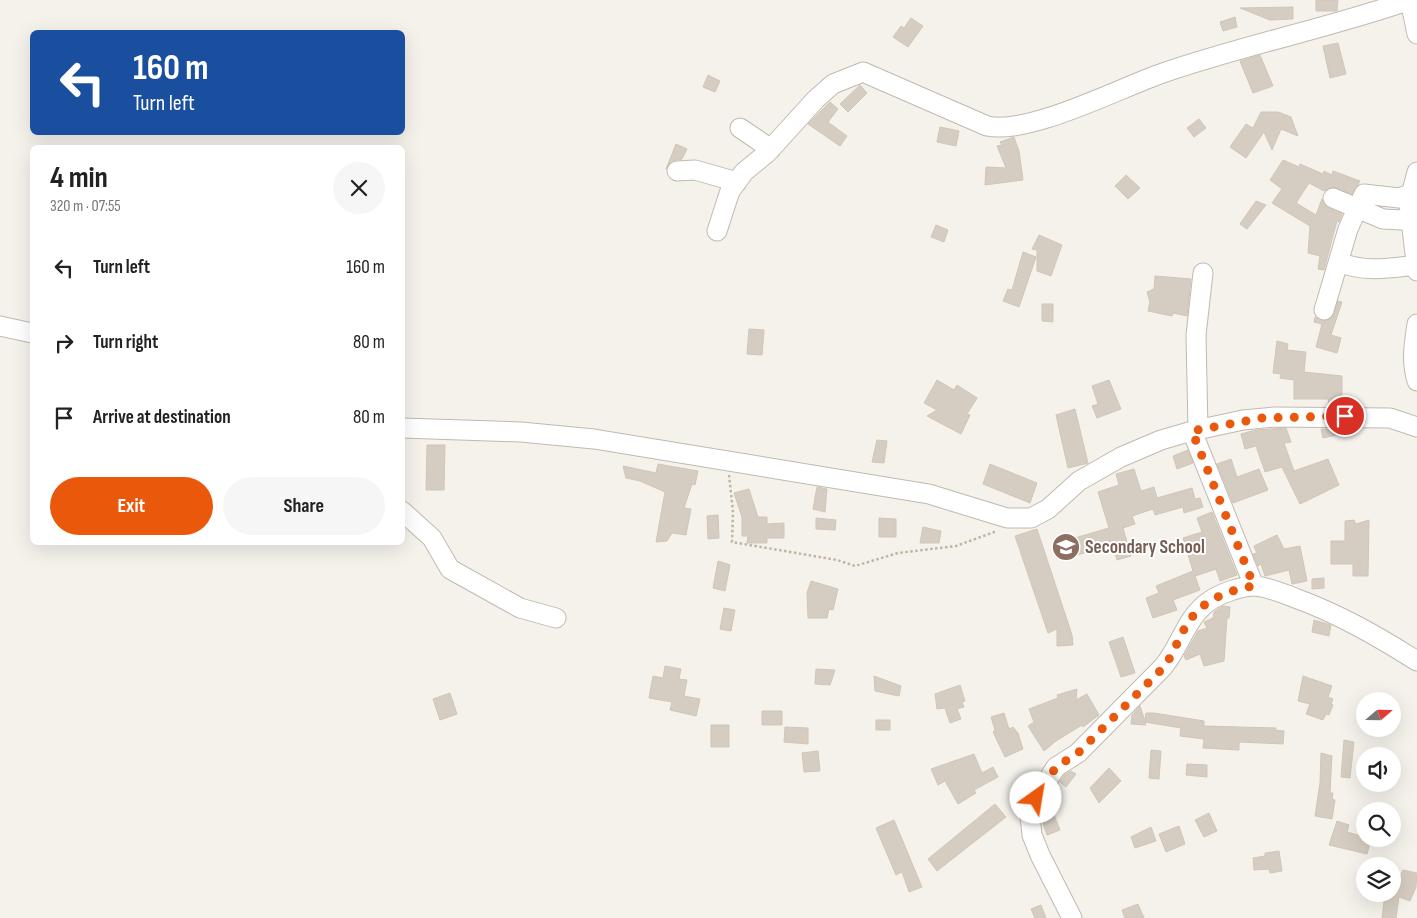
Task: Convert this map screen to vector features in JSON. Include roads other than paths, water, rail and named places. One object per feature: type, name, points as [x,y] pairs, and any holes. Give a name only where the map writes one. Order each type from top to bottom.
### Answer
[{"type":"street","points":[[717,232],[730,191],[737,182],[771,149],[816,99],[833,84],[863,72],[987,126],[996,128],[1024,126],[1163,73],[1333,25],[1410,0],[1417,34]]},
{"type":"street","points":[[740,128],[771,149]]},
{"type":"street","points":[[677,171],[695,170],[737,182]]},
{"type":"street","points":[[1417,172],[1410,214],[1417,271]]},
{"type":"street","points":[[1324,310],[1338,262],[1364,194],[1398,198],[1412,193]]},
{"type":"street","points":[[1333,198],[1390,220],[1402,220],[1410,214]]},
{"type":"street","points":[[1338,262],[1349,266],[1371,269],[1416,265]]},
{"type":"street","points":[[1202,273],[1196,335],[1195,430],[1254,586]]},
{"type":"street","points":[[1417,324],[1413,354],[1413,368],[1417,381]]},
{"type":"street","points":[[0,326],[30,333]]},
{"type":"street","points":[[405,428],[521,432],[585,438],[929,494],[1007,518],[1031,518],[1048,509],[1079,481],[1121,457],[1161,440],[1195,430],[1243,420],[1274,417],[1376,417],[1390,418],[1417,426]]},
{"type":"street","points":[[405,514],[432,538],[450,569],[520,608],[556,618]]},
{"type":"street","points":[[1072,918],[1032,835],[1030,816],[1036,798],[1056,767],[1078,753],[1163,668],[1171,658],[1188,622],[1210,600],[1254,586],[1275,590],[1349,620],[1417,661]]},
{"type":"place","name":"Secondary School","points":[[1066,547]]}]
